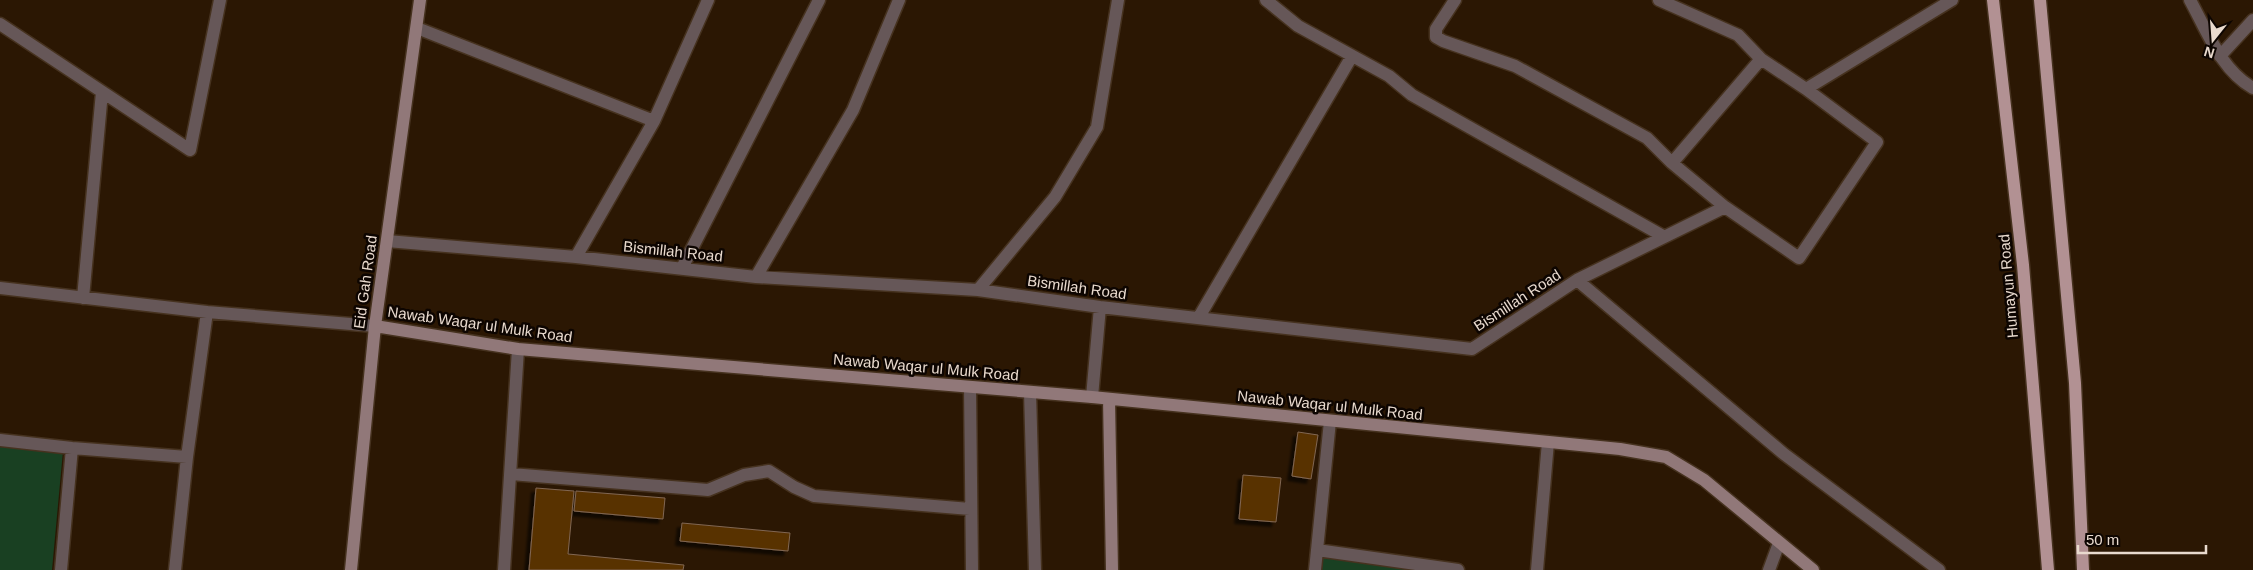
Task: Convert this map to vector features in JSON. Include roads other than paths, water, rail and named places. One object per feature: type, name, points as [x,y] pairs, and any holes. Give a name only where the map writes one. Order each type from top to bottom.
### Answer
[{"type":"main road","name":"Humayun Road","points":[[1993,0],[2023,265],[2047,569]]},
{"type":"main road","points":[[2040,0],[2075,383],[2083,570]]},
{"type":"street","points":[[0,24],[190,150],[220,0]]},
{"type":"street","name":"Eid Gah Road","points":[[351,570],[375,326],[420,0]]},
{"type":"street","points":[[576,257],[654,121],[708,0]]},
{"type":"street","points":[[682,268],[819,0]]},
{"type":"street","points":[[756,277],[853,110],[899,0]]},
{"type":"street","points":[[978,290],[1055,197],[1097,127],[1118,0]]},
{"type":"street","points":[[1266,0],[1298,26],[1389,76],[1412,95],[1663,236]]},
{"type":"street","points":[[1454,0],[1436,29],[1436,36],[1444,41],[1515,66],[1646,138],[1672,163],[1725,207],[1798,258],[1878,142],[1806,89],[1761,59],[1738,35],[1658,0]]},
{"type":"street","points":[[1806,89],[1952,0]]},
{"type":"street","points":[[2190,0],[2220,56],[2240,81],[2253,88]]},
{"type":"street","points":[[2220,56],[2253,20]]},
{"type":"street","points":[[417,28],[654,121]]},
{"type":"street","points":[[1199,317],[1352,56]]},
{"type":"street","points":[[1672,163],[1761,59]]},
{"type":"street","points":[[83,298],[102,92]]},
{"type":"street","name":"Bismillah Road","points":[[387,241],[576,257],[756,277],[978,290],[1100,307],[1472,349],[1577,280],[1725,207]]},
{"type":"street","points":[[1577,280],[1784,454],[1939,570]]},
{"type":"street","name":"Nawab Waqar ul Mulk Road","points":[[0,288],[207,312],[375,326],[518,349],[1092,397],[1620,449],[1666,457],[1704,480],[1813,570]]},
{"type":"street","points":[[1092,397],[1100,307]]},
{"type":"street","points":[[175,570],[207,312]]},
{"type":"street","points":[[504,570],[512,474],[518,349]]},
{"type":"street","points":[[970,387],[972,570]]},
{"type":"street","points":[[1030,392],[1035,570]]},
{"type":"street","points":[[1109,399],[1112,570]]},
{"type":"street","points":[[1314,570],[1330,421]]},
{"type":"street","points":[[0,440],[188,458]]},
{"type":"street","points":[[1537,570],[1548,442]]},
{"type":"street","points":[[61,570],[72,448]]},
{"type":"street","points":[[512,474],[708,490],[744,475],[769,470],[794,487],[814,496],[970,509]]},
{"type":"street","points":[[1769,570],[1779,543]]},
{"type":"street","points":[[1317,550],[1458,570]]}]
